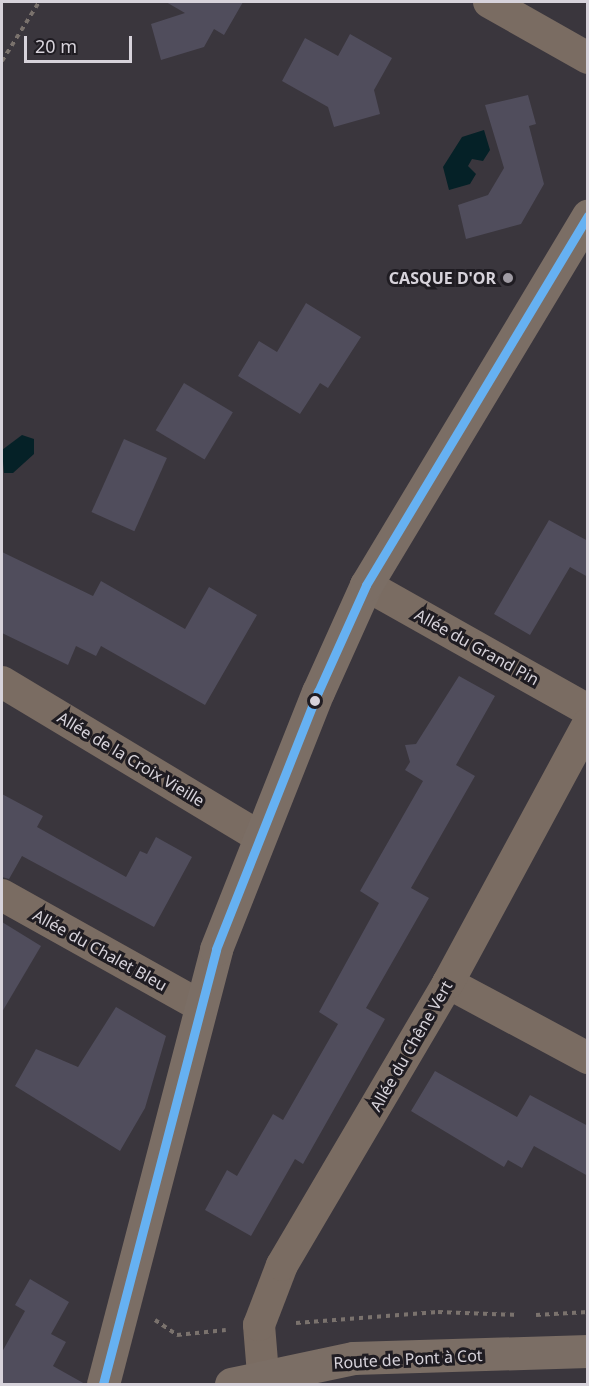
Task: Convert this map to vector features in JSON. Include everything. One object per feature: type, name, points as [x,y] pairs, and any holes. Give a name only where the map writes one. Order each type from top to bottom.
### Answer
[{"type":"street","points":[[489,2],[588,58]]},
{"type":"street","points":[[103,1384],[199,1005],[232,902],[366,585],[588,216]]},
{"type":"street","name":"Allée du Grand Pin","points":[[366,585],[588,710]]},
{"type":"street","name":"Allée de la Croix Vieille","points":[[2,682],[260,837]]},
{"type":"street","name":"Allée du Chêne Vert","points":[[263,1374],[259,1325],[282,1265],[448,983],[588,724]]},
{"type":"street","name":"Allée du Chalet Bleu","points":[[2,895],[199,1005]]},
{"type":"street","points":[[448,983],[588,1058]]},
{"type":"street","name":"Route de Pont à Cot","points":[[231,1384],[263,1374],[353,1358],[588,1351]]},
{"type":"path","points":[[2,61],[39,2]]},
{"type":"path","points":[[121,1307],[151,1317],[177,1335],[259,1325],[438,1312],[588,1311]]},
{"type":"water","points":[[484,130],[490,150],[483,161],[472,159],[468,166],[476,174],[470,184],[449,190],[443,167],[462,137]]},
{"type":"water","points":[[22,435],[34,439],[34,454],[13,473],[4,473],[2,450]]},
{"type":"building","points":[[166,2],[243,2],[224,35],[214,29],[204,47],[161,60],[151,24],[185,13]]},
{"type":"building","points":[[350,34],[392,58],[374,90],[380,114],[334,127],[328,107],[282,81],[305,38],[338,56]]},
{"type":"building","points":[[528,95],[536,124],[529,126],[544,184],[521,224],[466,239],[458,205],[488,195],[504,168],[485,105]]},
{"type":"building","points":[[306,303],[361,337],[328,388],[320,383],[300,414],[238,376],[259,341],[277,352]]},
{"type":"building","points":[[184,383],[233,412],[205,460],[156,430]]},
{"type":"building","points":[[124,439],[167,458],[134,531],[91,512]]},
{"type":"building","points":[[549,520],[588,541],[588,577],[570,567],[530,635],[494,614]]},
{"type":"building","points":[[2,552],[93,596],[101,581],[185,629],[209,587],[257,615],[205,705],[101,646],[96,656],[76,646],[68,665],[2,633]]},
{"type":"building","points":[[459,676],[495,696],[456,765],[475,776],[411,888],[429,898],[366,1008],[385,1019],[303,1164],[295,1159],[251,1236],[205,1210],[227,1170],[237,1176],[273,1114],[283,1120],[338,1024],[319,1012],[379,903],[360,891],[423,781],[405,770],[410,762],[405,745],[416,744]]},
{"type":"building","points":[[2,794],[43,816],[37,827],[126,877],[140,851],[147,854],[156,837],[192,857],[154,927],[22,856],[9,879],[2,877]]},
{"type":"building","points":[[2,922],[41,946],[2,1012]]},
{"type":"building","points":[[116,1007],[166,1036],[145,1108],[120,1151],[15,1086],[36,1049],[78,1067]]},
{"type":"building","points":[[435,1071],[517,1117],[530,1095],[588,1126],[588,1176],[534,1146],[522,1168],[508,1160],[504,1167],[411,1111]]},
{"type":"building","points":[[30,1279],[69,1302],[51,1334],[66,1342],[53,1366],[85,1384],[2,1384],[2,1352],[25,1311],[15,1305]]},
{"type":"transit line","points":[[103,1384],[216,949],[318,692],[366,585],[588,216]]},
{"type":"place","name":"CASQUE D'OR","points":[[508,278]]}]
